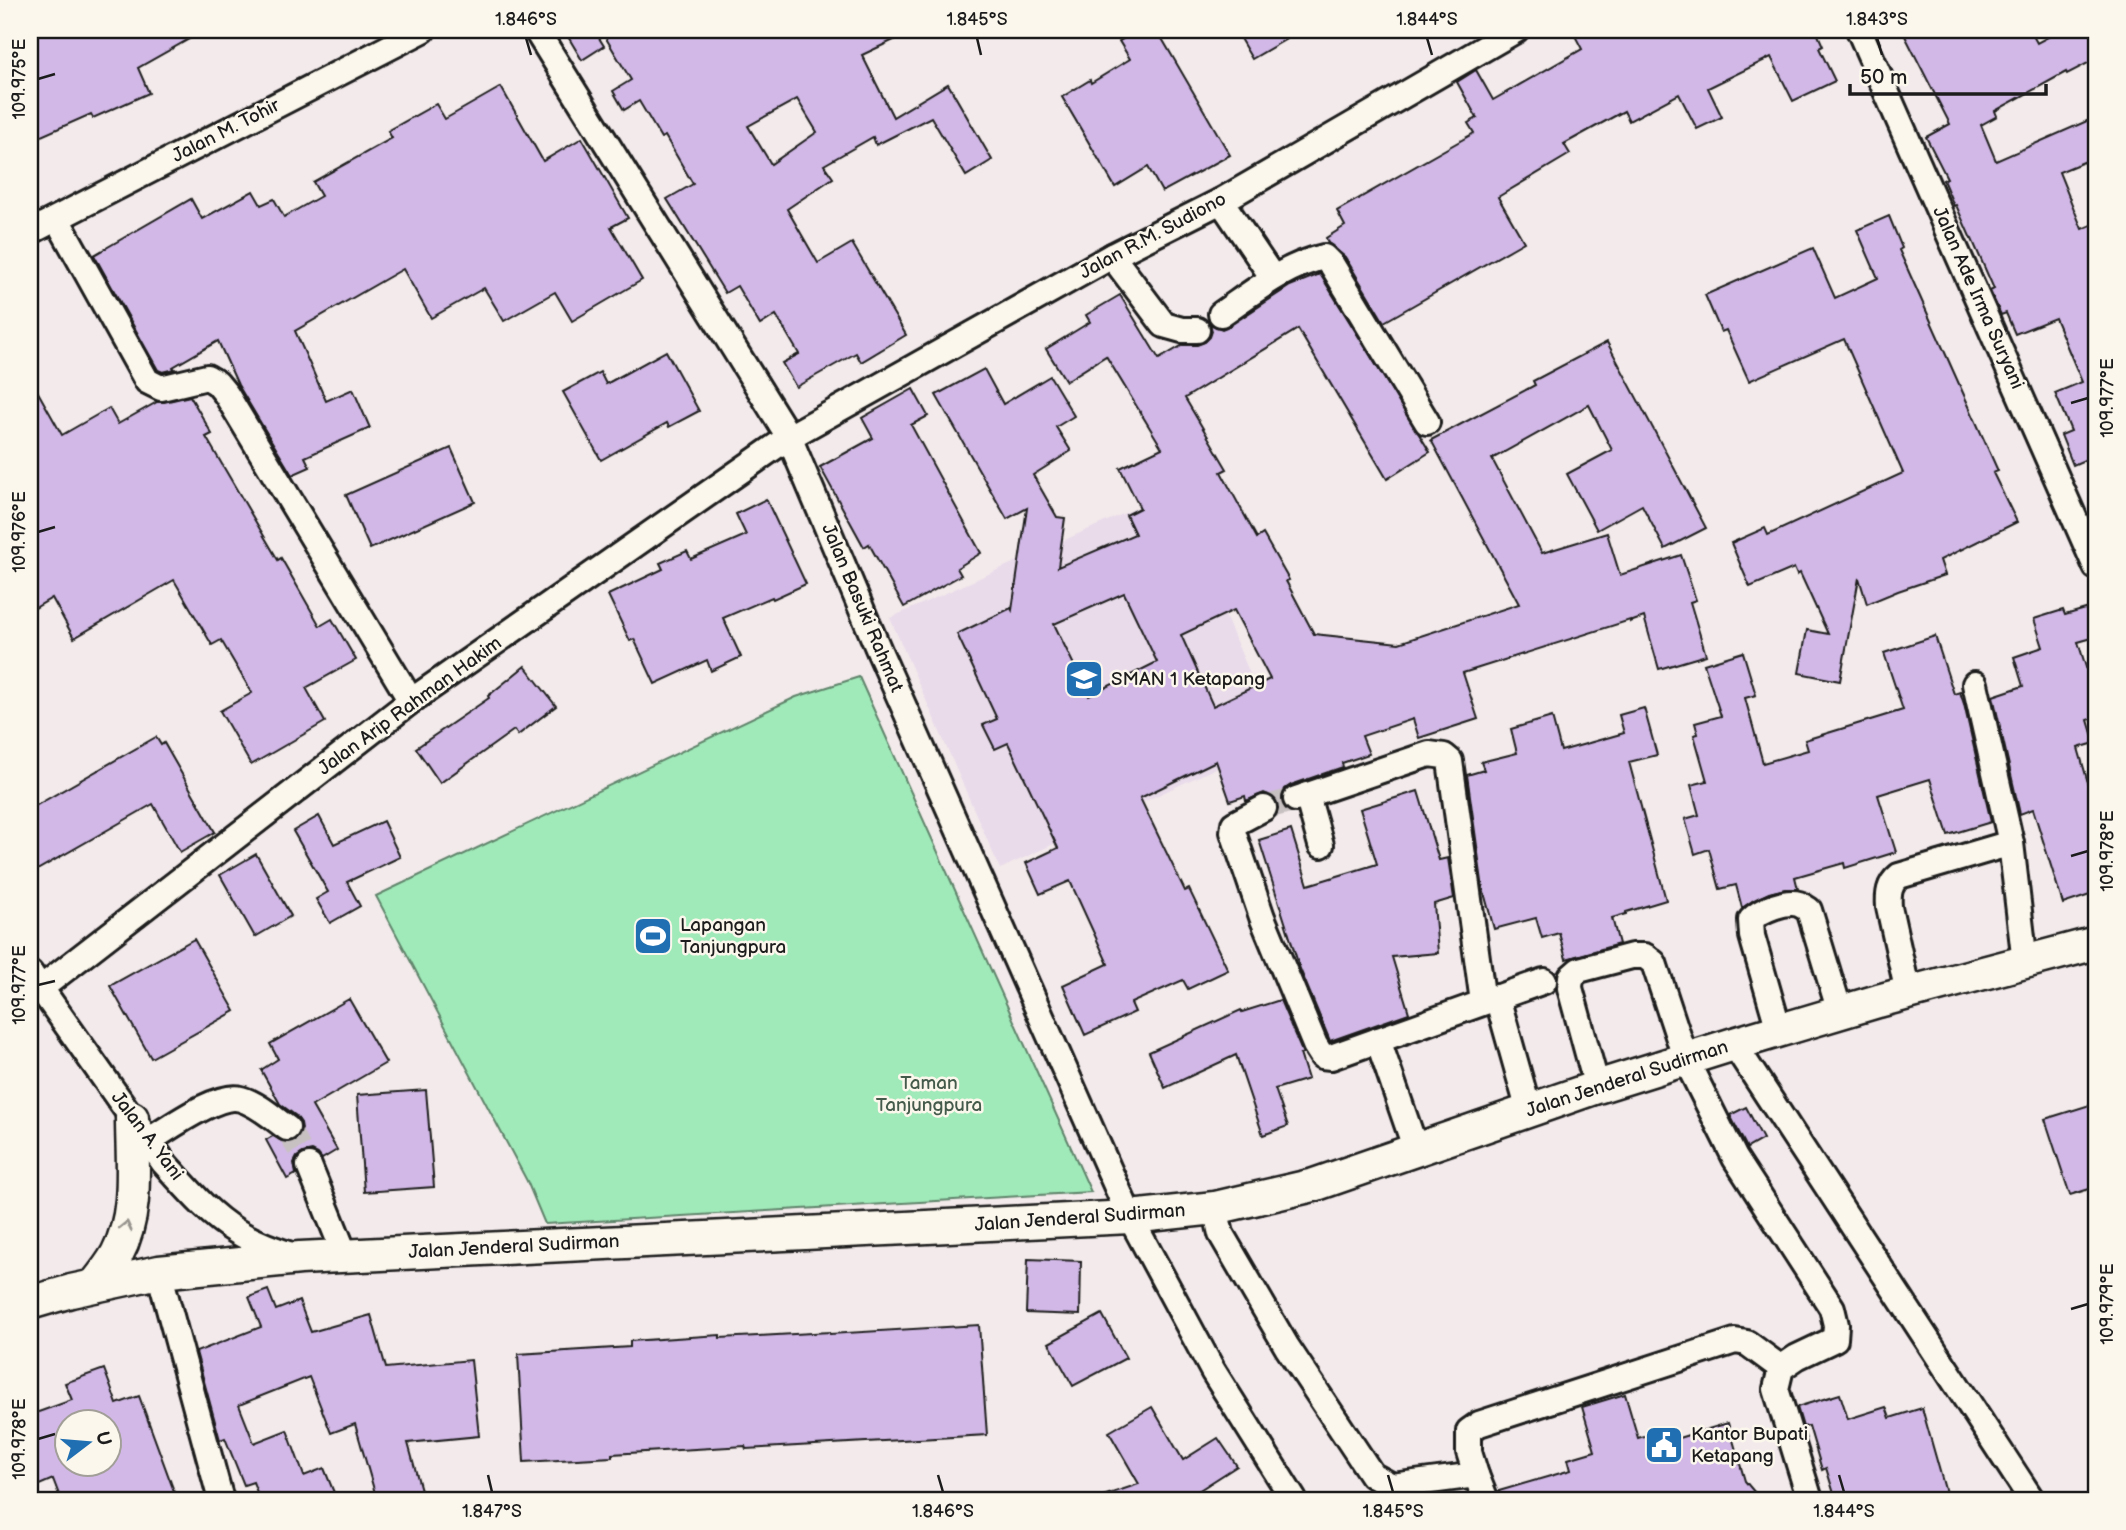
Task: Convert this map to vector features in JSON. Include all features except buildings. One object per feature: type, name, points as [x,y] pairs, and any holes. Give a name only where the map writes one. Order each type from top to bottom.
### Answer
[{"type":"main road","name":"Jalan Jenderal Sudirman","points":[[30,1303],[95,1285],[159,1272],[300,1258],[1130,1217],[1215,1208],[1314,1185],[1597,1087],[1779,1030],[2096,943]]},
{"type":"main road","points":[[95,1285],[114,1259],[126,1231],[140,1130]]},
{"type":"street","name":"Jalan M. Tohir","points":[[30,233],[423,30]]},
{"type":"street","name":"Jalan Basuki Rahmat","points":[[536,30],[789,438],[886,666],[1130,1217],[1213,1371],[1294,1500]]},
{"type":"street","name":"Jalan R.M. Sudiono","points":[[789,438],[1112,256],[1221,201],[1516,30]]},
{"type":"street","name":"Jalan Ade Irma Suryani","points":[[1860,30],[2096,567]]},
{"type":"street","points":[[1221,201],[1273,278]]},
{"type":"street","points":[[57,219],[147,381],[161,388],[207,377],[217,383],[226,394],[411,701]]},
{"type":"street","points":[[1112,256],[1164,325],[1182,330],[1197,330]]},
{"type":"street","points":[[1221,314],[1273,278],[1313,259],[1324,257],[1332,265],[1427,422]]},
{"type":"street","name":"Jalan Arip Rahman Hakim","points":[[33,985],[411,701],[789,438]]},
{"type":"street","points":[[1975,684],[2011,843],[2025,963]]},
{"type":"street","points":[[1321,845],[1302,797],[1429,754],[1444,755],[1450,761],[1490,1000],[1529,1111]]},
{"type":"street","points":[[1264,808],[1234,824],[1233,832],[1262,917],[1322,1056],[1331,1057],[1544,981]]},
{"type":"street","points":[[1908,993],[1889,907],[1888,893],[1893,880],[2011,843]]},
{"type":"street","points":[[1779,1030],[1752,936],[1751,920],[1757,913],[1786,904],[1799,904],[1810,910],[1840,1012]]},
{"type":"street","points":[[1597,1087],[1570,988],[1572,977],[1579,971],[1632,956],[1645,956],[1654,963],[1686,1060],[1735,1158],[1832,1308],[1836,1325],[1835,1339],[1797,1357],[1781,1368],[1776,1389],[1810,1500]]},
{"type":"street","name":"Jalan A. Yani","points":[[33,985],[164,1163],[212,1213],[236,1231],[262,1245],[300,1258]]},
{"type":"street","points":[[1378,1040],[1416,1150]]},
{"type":"street","points":[[1734,1044],[2032,1500]]},
{"type":"street","points":[[140,1130],[227,1098],[239,1098],[256,1105],[287,1128]]},
{"type":"street","points":[[309,1166],[345,1255]]},
{"type":"street","points":[[1215,1208],[1221,1234],[1287,1347],[1372,1475],[1392,1486],[1476,1475]]},
{"type":"street","points":[[159,1272],[220,1500]]},
{"type":"street","points":[[1486,1500],[1469,1452],[1469,1431],[1479,1424],[1735,1341],[1747,1343],[1781,1368]]},
{"type":"shaded area","name":"SMAN 1 Ketapang","points":[[1172,492],[1278,739],[1000,869],[890,618]]},
{"type":"green space","name":"Taman Tanjungpura","points":[[859,677],[1091,1192],[545,1224],[527,1181],[376,896],[796,697]]},
{"type":"tunnel","points":[[1264,808],[1296,799]]},
{"type":"tunnel","points":[[287,1128],[309,1166]]},
{"type":"place","name":"SMAN 1 Ketapang","points":[[1084,679]]},
{"type":"place","name":"Lapangan Tanjungpura","points":[[653,936]]},
{"type":"place","name":"Kantor Bupati Ketapang","points":[[1664,1445]]}]
